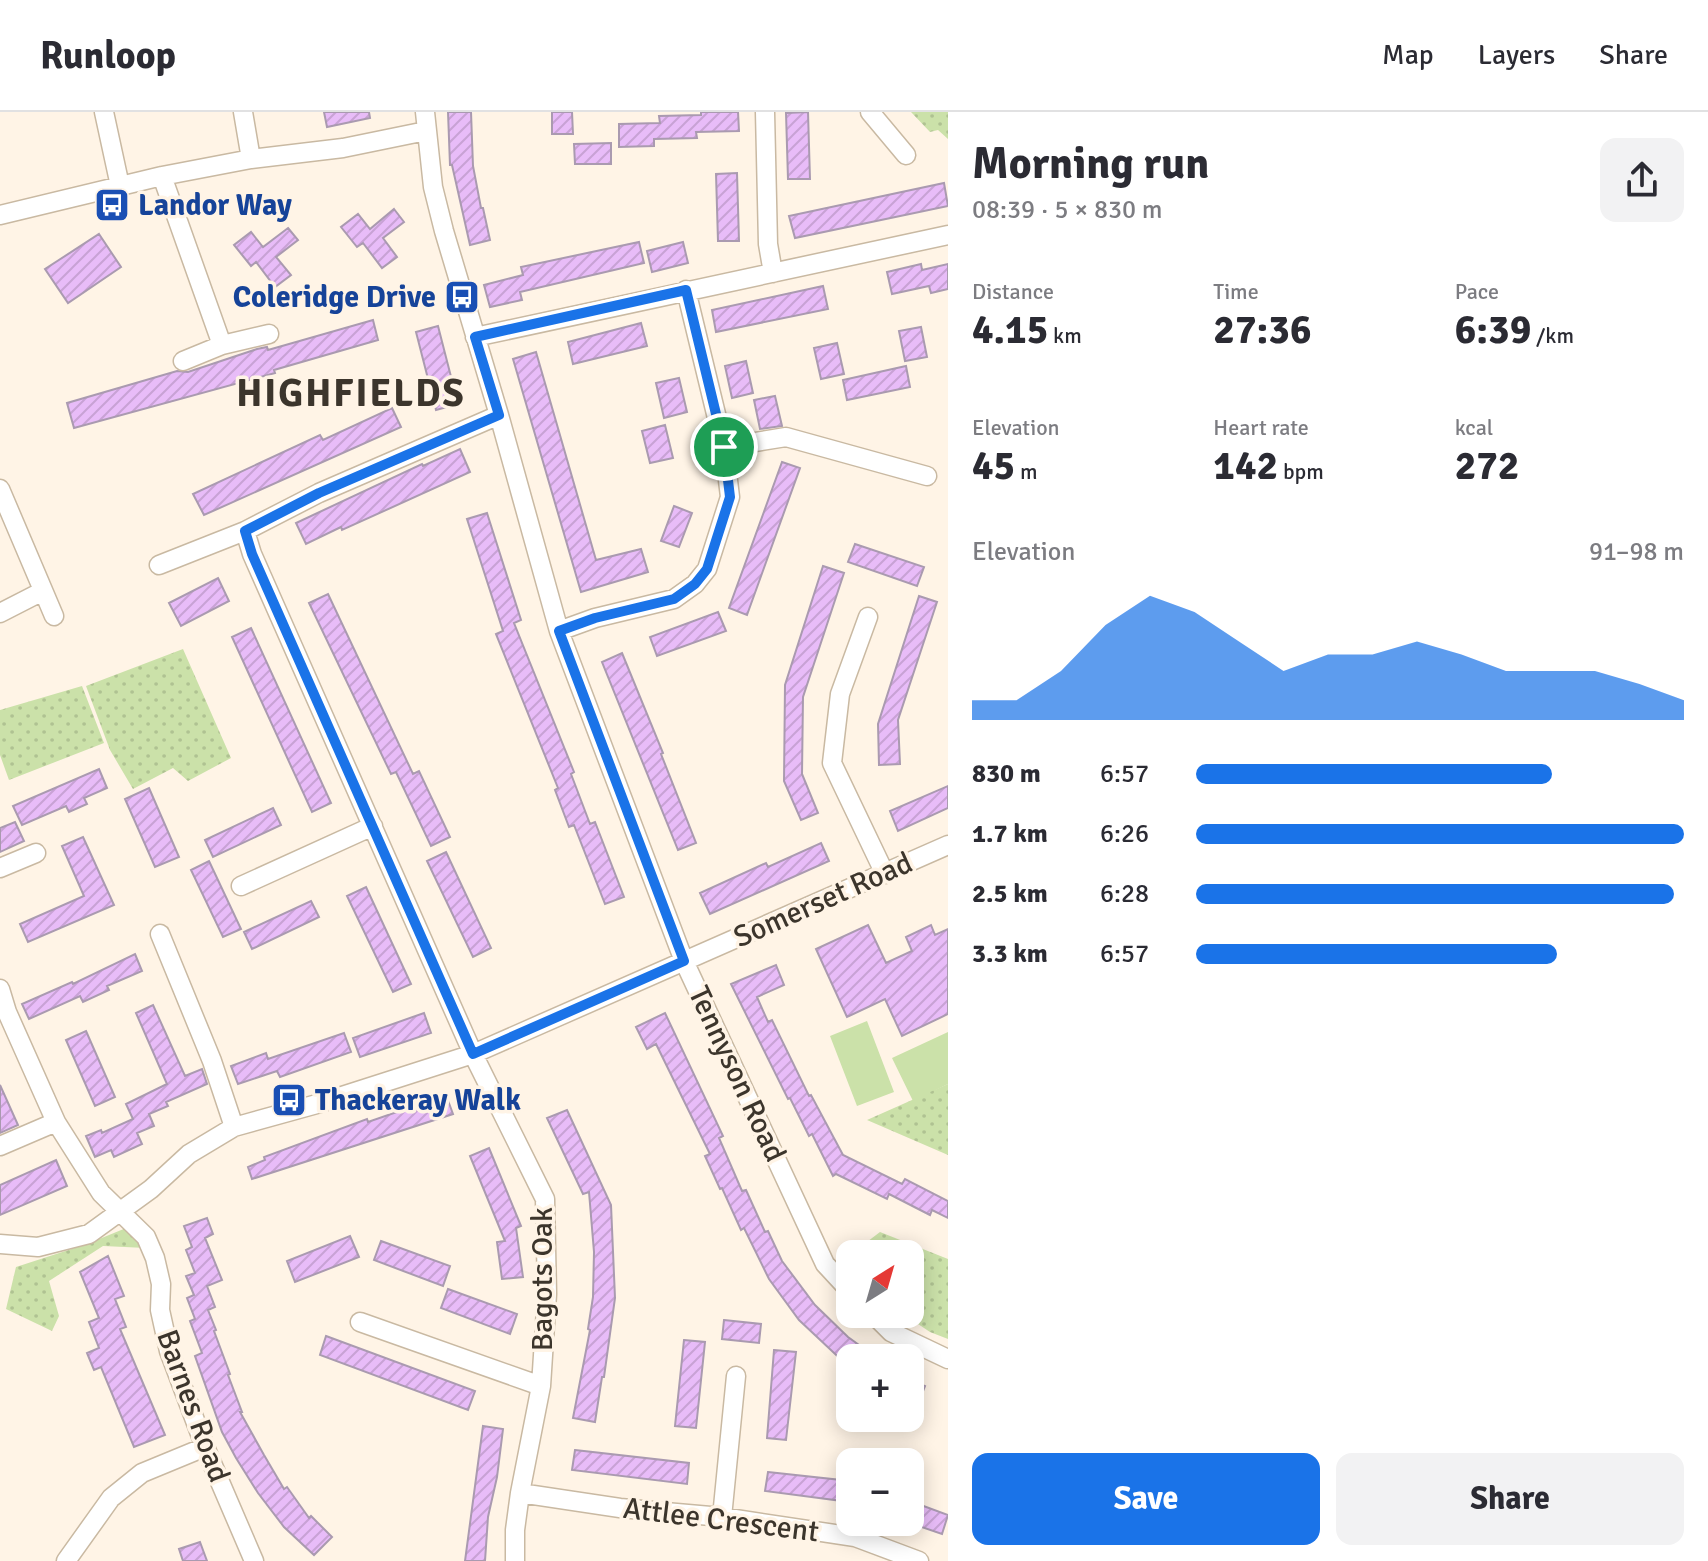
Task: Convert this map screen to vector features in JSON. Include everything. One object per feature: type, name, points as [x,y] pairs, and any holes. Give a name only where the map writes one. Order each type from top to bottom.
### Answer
[{"type":"street","points":[[104,112],[120,186]]},
{"type":"street","points":[[243,112],[251,159]]},
{"type":"street","points":[[765,112],[768,244],[773,273]]},
{"type":"street","points":[[870,112],[906,155]]},
{"type":"street","points":[[0,215],[162,176],[251,159],[343,148],[426,121]]},
{"type":"street","name":"Tennyson Road","points":[[426,121],[433,187],[559,631],[684,961],[825,1264],[836,1276]]},
{"type":"street","points":[[162,176],[222,345]]},
{"type":"street","points":[[475,337],[948,235]]},
{"type":"street","points":[[559,631],[595,618],[674,599],[695,584],[707,569],[730,497],[724,447],[686,290]]},
{"type":"street","points":[[183,361],[222,345],[269,334]]},
{"type":"street","points":[[159,565],[245,531],[319,493],[499,415]]},
{"type":"street","points":[[724,447],[786,437],[927,476]]},
{"type":"street","points":[[0,489],[54,616]]},
{"type":"street","name":"Bagots Oak","points":[[245,531],[252,554],[473,1054],[545,1199],[547,1294],[541,1386],[520,1493],[515,1561]]},
{"type":"street","points":[[0,613],[43,591]]},
{"type":"street","points":[[868,617],[840,694],[832,763],[885,874]]},
{"type":"street","points":[[241,886],[373,826]]},
{"type":"street","name":"Somerset Road","points":[[0,1244],[38,1247],[89,1234],[151,1189],[189,1154],[234,1127],[473,1054],[948,845]]},
{"type":"street","points":[[0,868],[36,853]]},
{"type":"street","points":[[160,934],[212,1061],[234,1127]]},
{"type":"street","name":"Barnes Road","points":[[0,989],[3,1014],[56,1122],[101,1193],[146,1237],[161,1284],[160,1310],[169,1351],[205,1447],[254,1561]]},
{"type":"street","points":[[0,1146],[56,1122]]},
{"type":"street","points":[[360,1322],[541,1386]]},
{"type":"street","points":[[887,1328],[948,1359]]},
{"type":"street","points":[[722,1517],[736,1376]]},
{"type":"street","points":[[66,1561],[111,1498],[142,1473],[205,1447]]},
{"type":"street","name":"Attlee Crescent","points":[[520,1493],[620,1508],[722,1517],[855,1537],[919,1561]]},
{"type":"green space","points":[[911,112],[948,112],[948,139],[938,130],[930,132]]},
{"type":"green space","points":[[183,649],[231,758],[188,781],[173,768],[133,789],[110,750],[86,686]]},
{"type":"green space","points":[[82,686],[104,743],[9,780],[0,755],[0,710]]},
{"type":"green space","points":[[867,1021],[894,1092],[857,1106],[830,1036]]},
{"type":"green space","points":[[948,1032],[948,1084],[913,1101],[892,1058]]},
{"type":"green space","points":[[948,1084],[948,1155],[867,1120]]},
{"type":"green space","points":[[131,1226],[146,1248],[103,1246],[49,1281],[59,1316],[52,1331],[6,1309],[16,1267]]},
{"type":"green space","points":[[880,1232],[900,1240],[869,1240]]},
{"type":"green space","points":[[924,1249],[948,1259],[948,1339],[924,1328]]},
{"type":"building","points":[[324,112],[369,112],[370,118],[327,127]]},
{"type":"building","points":[[448,112],[471,112],[473,166],[490,240],[470,245],[450,165]]},
{"type":"building","points":[[552,112],[572,112],[573,134],[552,134]]},
{"type":"building","points":[[701,112],[738,112],[739,131],[696,132],[697,138],[654,139],[654,146],[619,147],[619,124],[660,123],[659,116],[701,115]]},
{"type":"building","points":[[808,112],[810,179],[788,179],[786,113]]},
{"type":"building","points":[[611,143],[611,164],[575,164],[574,144]]},
{"type":"building","points":[[737,173],[739,241],[718,241],[716,174]]},
{"type":"building","points":[[944,183],[948,206],[795,238],[789,216]]},
{"type":"building","points":[[394,209],[404,222],[383,238],[397,257],[382,268],[363,243],[357,247],[341,227],[358,214],[370,229]]},
{"type":"building","points":[[288,228],[298,240],[276,257],[291,275],[275,287],[256,262],[251,266],[234,245],[251,232],[263,247]]},
{"type":"building","points":[[99,234],[121,267],[68,303],[45,269]]},
{"type":"building","points":[[639,242],[644,263],[520,292],[522,300],[490,307],[484,285],[523,275],[521,267]]},
{"type":"building","points":[[683,242],[688,263],[652,272],[647,251]]},
{"type":"building","points":[[921,264],[922,270],[948,264],[948,289],[931,293],[929,286],[892,294],[887,272]]},
{"type":"building","points":[[823,286],[828,309],[716,332],[712,310]]},
{"type":"building","points":[[373,320],[378,340],[274,370],[275,373],[74,428],[67,403]]},
{"type":"building","points":[[641,323],[647,346],[573,364],[568,342]]},
{"type":"building","points":[[438,326],[458,404],[436,410],[416,332]]},
{"type":"building","points":[[921,327],[927,357],[905,361],[899,331]]},
{"type":"building","points":[[837,343],[844,374],[821,379],[814,348]]},
{"type":"building","points":[[536,352],[596,560],[641,549],[648,572],[581,592],[513,359]]},
{"type":"building","points":[[746,361],[753,393],[732,398],[725,366]]},
{"type":"building","points":[[906,366],[910,387],[847,400],[843,380]]},
{"type":"building","points":[[679,378],[687,412],[664,418],[656,383]]},
{"type":"building","points":[[775,396],[782,426],[760,429],[754,400]]},
{"type":"building","points":[[392,408],[401,427],[204,515],[193,494],[320,435],[323,440]]},
{"type":"building","points":[[665,425],[673,458],[650,463],[642,431]]},
{"type":"building","points":[[460,449],[470,472],[306,544],[296,523]]},
{"type":"building","points":[[782,462],[800,468],[747,615],[729,608]]},
{"type":"building","points":[[674,506],[692,513],[679,547],[661,541]]},
{"type":"building","points":[[487,513],[521,620],[514,623],[574,772],[571,774],[590,824],[595,822],[624,897],[605,904],[574,825],[569,827],[555,790],[558,788],[496,634],[503,631],[467,519]]},
{"type":"building","points":[[855,544],[924,567],[917,586],[848,562]]},
{"type":"building","points":[[823,566],[844,573],[803,697],[802,774],[818,813],[801,820],[784,781],[785,685]]},
{"type":"building","points":[[218,578],[229,601],[181,626],[169,603]]},
{"type":"building","points":[[328,594],[413,774],[419,771],[450,837],[431,846],[396,772],[391,774],[309,603]]},
{"type":"building","points":[[919,596],[937,602],[898,720],[900,764],[879,765],[878,724]]},
{"type":"building","points":[[718,612],[726,631],[657,656],[650,637]]},
{"type":"building","points":[[251,628],[331,803],[312,812],[232,637]]},
{"type":"building","points":[[622,653],[696,843],[678,850],[602,662]]},
{"type":"building","points":[[99,769],[107,788],[84,798],[87,804],[69,812],[66,806],[22,825],[13,806]]},
{"type":"building","points":[[948,786],[948,808],[898,831],[890,811]]},
{"type":"building","points":[[149,788],[179,857],[155,867],[125,799]]},
{"type":"building","points":[[273,808],[281,825],[213,857],[205,840]]},
{"type":"building","points":[[15,822],[24,841],[0,852],[0,828]]},
{"type":"building","points":[[83,837],[114,905],[28,942],[20,924],[84,896],[62,846]]},
{"type":"building","points":[[821,843],[829,861],[710,914],[700,893],[766,863],[768,867]]},
{"type":"building","points":[[446,852],[491,948],[473,957],[427,861]]},
{"type":"building","points":[[209,861],[241,929],[223,937],[191,870]]},
{"type":"building","points":[[366,887],[411,984],[393,992],[347,896]]},
{"type":"building","points":[[311,901],[319,917],[252,949],[244,932]]},
{"type":"building","points":[[868,925],[886,963],[912,951],[906,937],[931,925],[935,935],[948,929],[948,1014],[902,1036],[885,999],[847,1017],[816,949]]},
{"type":"building","points":[[135,954],[142,971],[107,986],[109,990],[83,1002],[80,996],[29,1019],[22,1004]]},
{"type":"building","points":[[776,965],[784,985],[757,997],[843,1155],[902,1184],[905,1179],[948,1201],[948,1218],[932,1210],[930,1215],[889,1194],[887,1199],[836,1174],[833,1176],[812,1134],[809,1136],[788,1099],[731,984]]},
{"type":"building","points":[[153,1005],[185,1076],[202,1069],[207,1084],[166,1102],[168,1106],[149,1114],[154,1126],[137,1133],[142,1144],[114,1157],[111,1150],[95,1157],[86,1136],[101,1130],[102,1133],[133,1119],[126,1104],[167,1084],[136,1013]]},
{"type":"building","points":[[424,1013],[431,1033],[360,1057],[353,1038]]},
{"type":"building","points":[[665,1013],[723,1136],[719,1138],[742,1191],[746,1190],[765,1232],[768,1231],[782,1261],[815,1305],[836,1328],[858,1344],[836,1344],[836,1355],[799,1320],[769,1279],[744,1228],[741,1230],[720,1189],[705,1156],[710,1154],[656,1044],[647,1049],[636,1027]]},
{"type":"building","points":[[86,1031],[115,1097],[95,1106],[66,1040]]},
{"type":"building","points":[[344,1033],[351,1052],[280,1077],[277,1071],[238,1084],[231,1066],[266,1053],[268,1059]]},
{"type":"building","points":[[0,1085],[18,1125],[0,1133]]},
{"type":"building","points":[[446,1095],[453,1114],[252,1179],[248,1167],[265,1160],[264,1157],[367,1119],[368,1122]]},
{"type":"building","points":[[567,1110],[611,1205],[615,1298],[595,1422],[573,1418],[590,1330],[594,1252],[589,1192],[583,1194],[547,1118]]},
{"type":"building","points":[[489,1148],[521,1226],[516,1228],[523,1277],[502,1279],[497,1242],[505,1241],[470,1156]]},
{"type":"building","points":[[56,1160],[67,1186],[0,1215],[0,1185]]},
{"type":"building","points":[[207,1218],[213,1234],[205,1238],[222,1280],[207,1286],[215,1307],[208,1310],[214,1331],[240,1412],[264,1455],[284,1489],[287,1487],[309,1518],[311,1516],[332,1537],[314,1555],[284,1527],[236,1458],[222,1432],[195,1356],[202,1353],[190,1321],[195,1319],[187,1298],[194,1295],[186,1276],[195,1273],[186,1250],[192,1247],[184,1226]]},
{"type":"building","points":[[350,1236],[359,1257],[295,1282],[287,1261]]},
{"type":"building","points":[[381,1241],[450,1266],[443,1286],[374,1260]]},
{"type":"building","points":[[108,1256],[124,1296],[115,1299],[126,1327],[120,1329],[165,1435],[134,1447],[101,1367],[94,1370],[87,1353],[99,1348],[89,1322],[99,1318],[80,1272]]},
{"type":"building","points":[[448,1289],[517,1314],[510,1334],[441,1308]]},
{"type":"building","points":[[724,1320],[761,1324],[759,1343],[722,1339]]},
{"type":"building","points":[[326,1336],[475,1391],[468,1410],[320,1355]]},
{"type":"building","points":[[684,1340],[705,1342],[696,1428],[675,1426]]},
{"type":"building","points":[[774,1350],[796,1352],[786,1440],[767,1438]]},
{"type":"building","points":[[483,1426],[503,1429],[497,1477],[488,1517],[485,1561],[465,1561]]},
{"type":"building","points":[[575,1450],[689,1463],[687,1484],[572,1470]]},
{"type":"building","points":[[768,1472],[836,1479],[836,1500],[765,1491]]},
{"type":"building","points":[[924,1506],[948,1515],[942,1534],[924,1528]]},
{"type":"building","points":[[200,1542],[207,1561],[183,1561],[179,1549]]},
{"type":"place","name":"Landor Way","points":[[112,205]]},
{"type":"place","name":"Coleridge Drive","points":[[462,297]]},
{"type":"place","name":"Thackeray Walk","points":[[289,1100]]},
{"type":"district","name":"HIGHFIELDS","points":[[351,393]]},
{"type":"route","points":[[686,290],[724,447],[730,497],[707,569],[695,584],[674,599],[595,618],[559,631],[684,961],[473,1054],[252,554],[245,531],[319,493],[499,415],[475,337],[686,290]]}]
